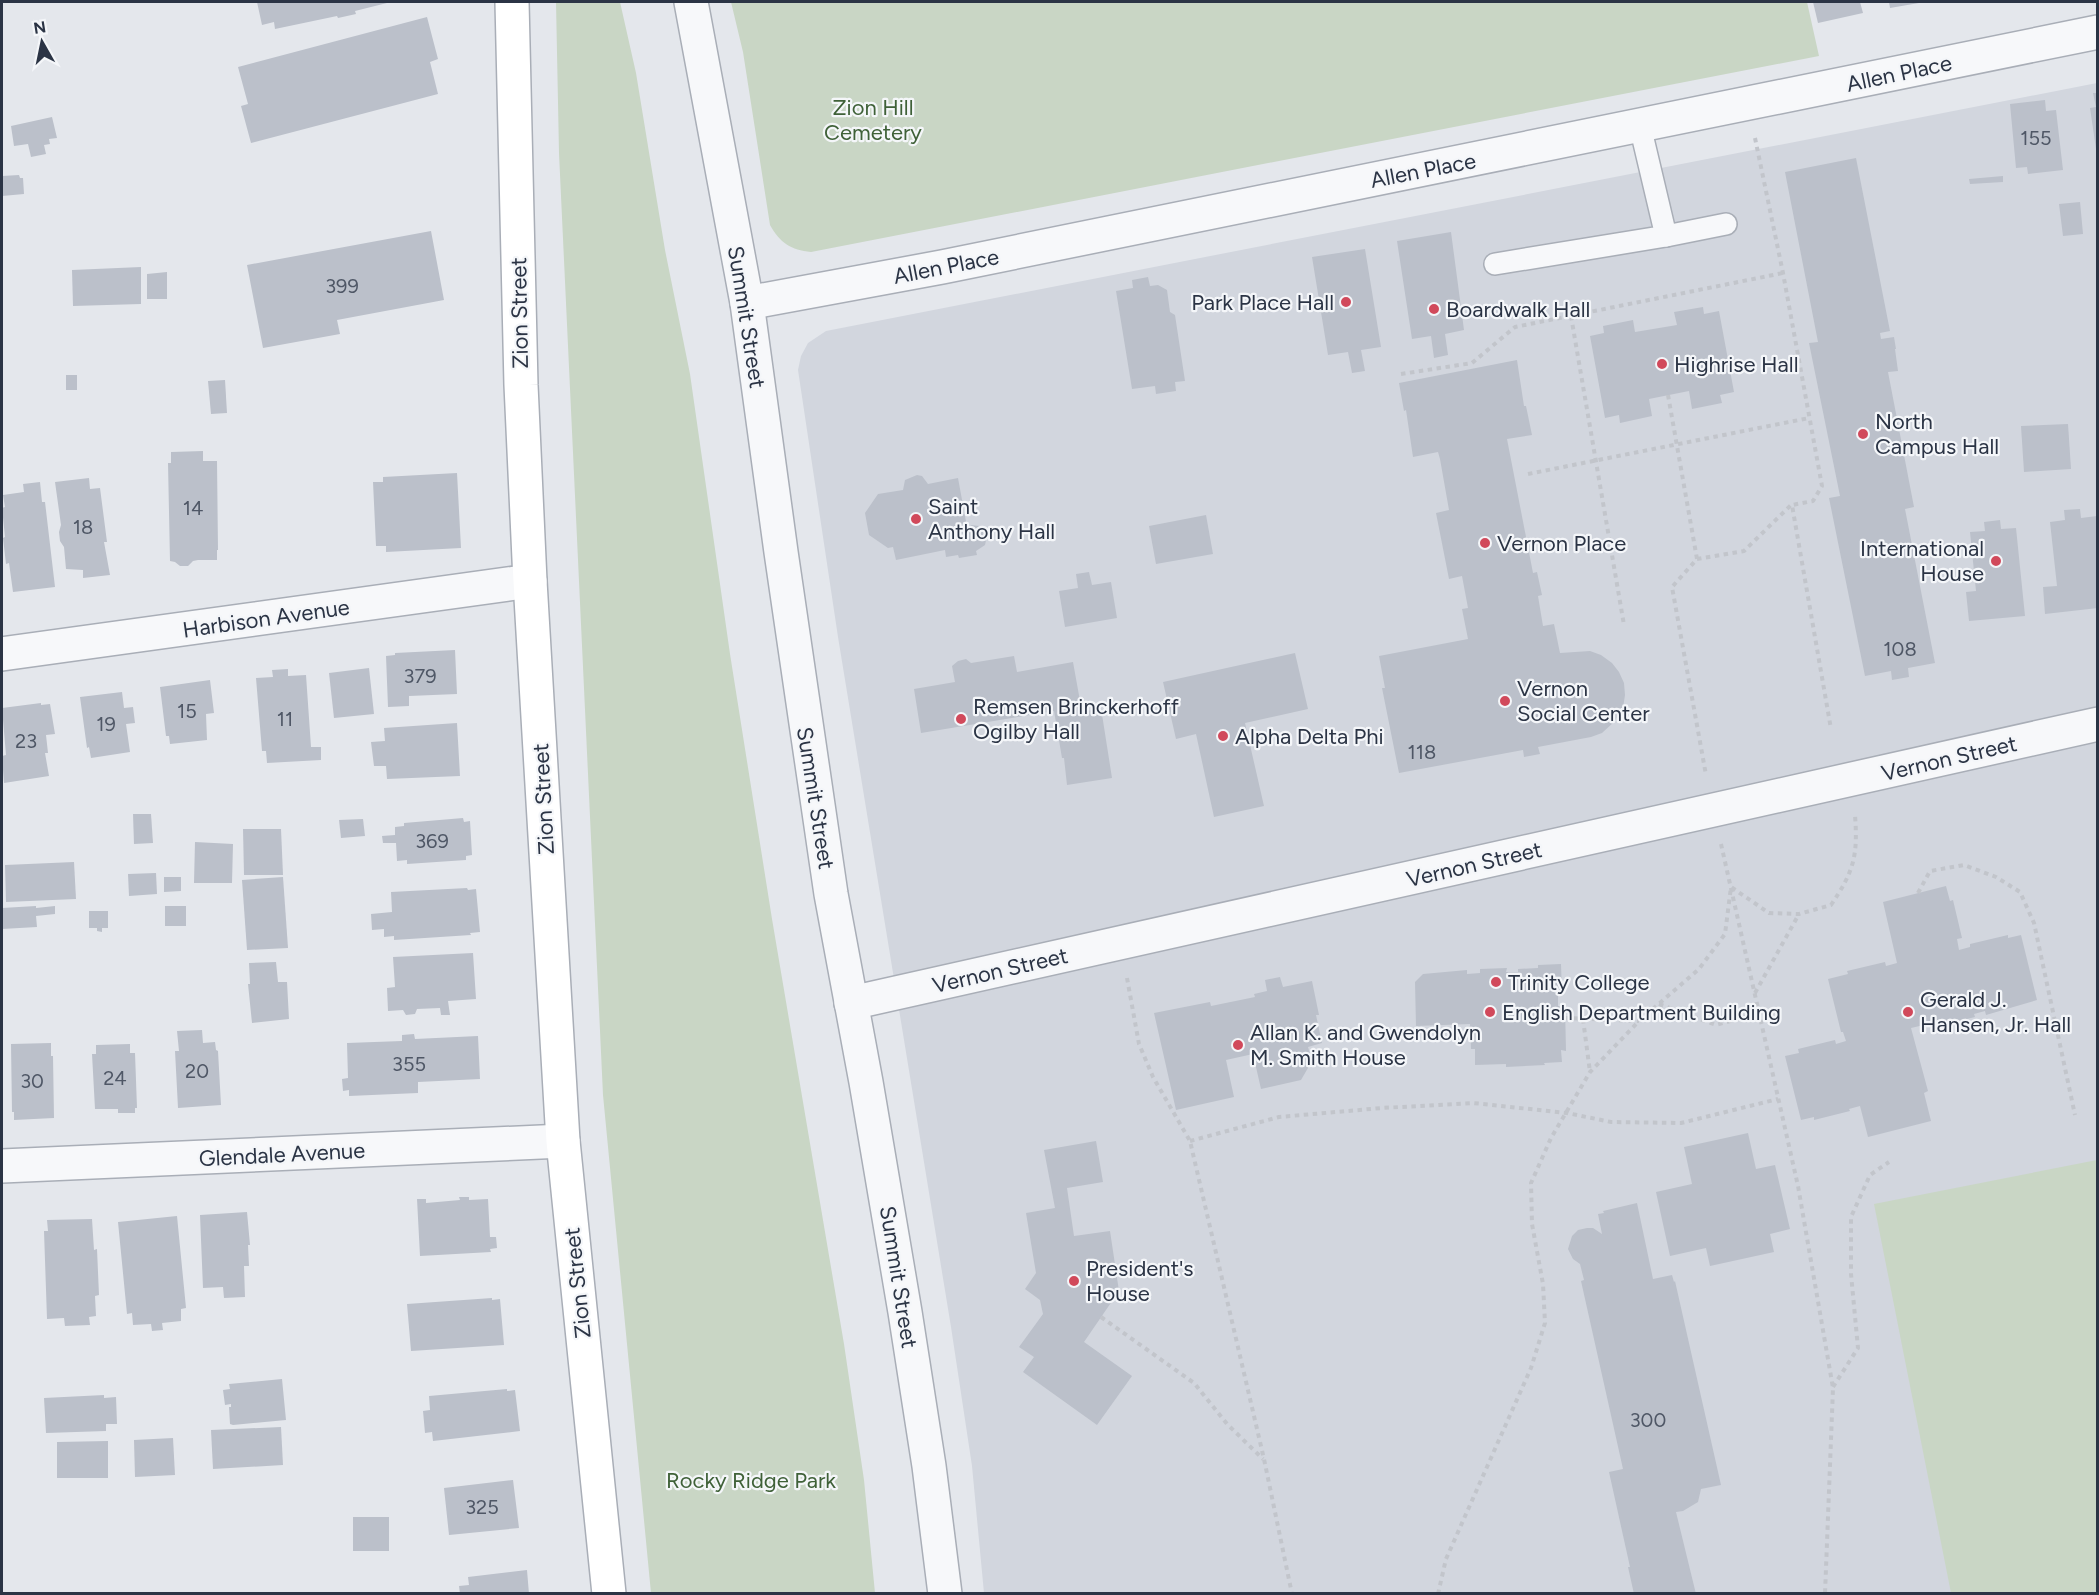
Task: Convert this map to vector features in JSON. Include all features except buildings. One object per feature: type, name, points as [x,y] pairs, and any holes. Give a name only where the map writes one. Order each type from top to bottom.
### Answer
[{"type":"main road","name":"Zion Street","points":[[512,2],[521,385],[530,581],[563,1141],[609,1593]]},
{"type":"street","name":"Summit Street","points":[[692,2],[747,303],[831,894],[907,1324],[929,1466],[945,1593]]},
{"type":"street","name":"Allen Place","points":[[747,303],[942,267],[2097,32]]},
{"type":"street","name":"Harbison Avenue","points":[[2,654],[530,581]]},
{"type":"street","name":"Vernon Street","points":[[851,1003],[2097,724]]},
{"type":"street","name":"Glendale Avenue","points":[[2,1166],[563,1141]]},
{"type":"lane","points":[[1640,126],[1666,236]]},
{"type":"lane","points":[[1495,264],[1726,224]]},
{"type":"path","points":[[1755,138],[1822,486],[1813,501],[1792,505],[1744,551],[1697,559],[1672,587],[1702,761],[1798,1186],[1833,1388],[1825,1593]]},
{"type":"path","points":[[1401,374],[1472,363],[1515,327],[1782,273]]},
{"type":"path","points":[[1571,315],[1624,625]]},
{"type":"path","points":[[1668,395],[1697,559]]},
{"type":"path","points":[[1528,474],[1809,418]]},
{"type":"path","points":[[1792,505],[1831,729]]},
{"type":"path","points":[[1731,887],[1769,913],[1799,914],[1831,905],[1848,879],[1857,842],[1854,805]]},
{"type":"path","points":[[1918,893],[1930,871],[1964,866],[1996,877],[2020,892],[2034,923],[2075,1115]]},
{"type":"path","points":[[1438,1593],[1446,1559],[1531,1368],[1545,1323],[1544,1284],[1532,1224],[1531,1183],[1551,1138],[1590,1072],[1658,1003],[1699,969],[1725,934],[1731,887]]},
{"type":"path","points":[[1755,994],[1799,914]]},
{"type":"path","points":[[1126,976],[1139,1044],[1153,1077],[1190,1141],[1264,1459],[1292,1593]]},
{"type":"path","points":[[1658,1003],[1716,1025],[1759,1013]]},
{"type":"path","points":[[1565,1018],[1640,1021]]},
{"type":"path","points":[[1582,1019],[1590,1072]]},
{"type":"path","points":[[1190,1141],[1279,1117],[1382,1108],[1473,1103],[1567,1113],[1611,1122],[1681,1123],[1778,1099]]},
{"type":"path","points":[[1833,1388],[1858,1348],[1851,1274],[1851,1217],[1870,1175],[1889,1162]]},
{"type":"path","points":[[1101,1317],[1194,1383],[1227,1424],[1264,1459]]},
{"type":"shaded area","name":"Trinity College","points":[[2097,83],[2097,1593],[984,1593],[972,1466],[951,1327],[838,637],[798,370],[801,356],[808,343],[826,331]]},
{"type":"green space","name":"Rocky Ridge Park","points":[[556,2],[620,2],[636,73],[665,250],[690,374],[730,654],[772,919],[844,1344],[864,1480],[875,1593],[651,1593],[603,1095],[559,153]]},
{"type":"green space","name":"Zion Hill Cemetery","points":[[731,2],[1807,2],[1819,56],[811,252],[787,244],[778,237],[770,225],[743,52]]},
{"type":"green space","points":[[2097,1160],[2097,1593],[1951,1593],[1874,1204]]},
{"type":"place","name":"Park Place Hall","points":[[1346,302]]},
{"type":"place","name":"Boardwalk Hall","points":[[1434,309]]},
{"type":"place","name":"Highrise Hall","points":[[1662,364]]},
{"type":"place","name":"North Campus Hall","points":[[1863,434]]},
{"type":"place","name":"Saint Anthony Hall","points":[[916,519]]},
{"type":"place","name":"Vernon Place","points":[[1485,543]]},
{"type":"place","name":"International House","points":[[1996,561]]},
{"type":"place","name":"Vernon Social Center","points":[[1505,701]]},
{"type":"place","name":"Remsen Brinckerhoff Ogilby Hall","points":[[961,719]]},
{"type":"place","name":"Alpha Delta Phi","points":[[1223,736]]},
{"type":"place","name":"Trinity College","points":[[1496,982]]},
{"type":"place","name":"English Department Building","points":[[1490,1012]]},
{"type":"place","name":"Gerald J. Hansen, Jr. Hall","points":[[1908,1012]]},
{"type":"place","name":"Allan K. and Gwendolyn M. Smith House","points":[[1238,1045]]},
{"type":"place","name":"President's House","points":[[1074,1281]]}]
